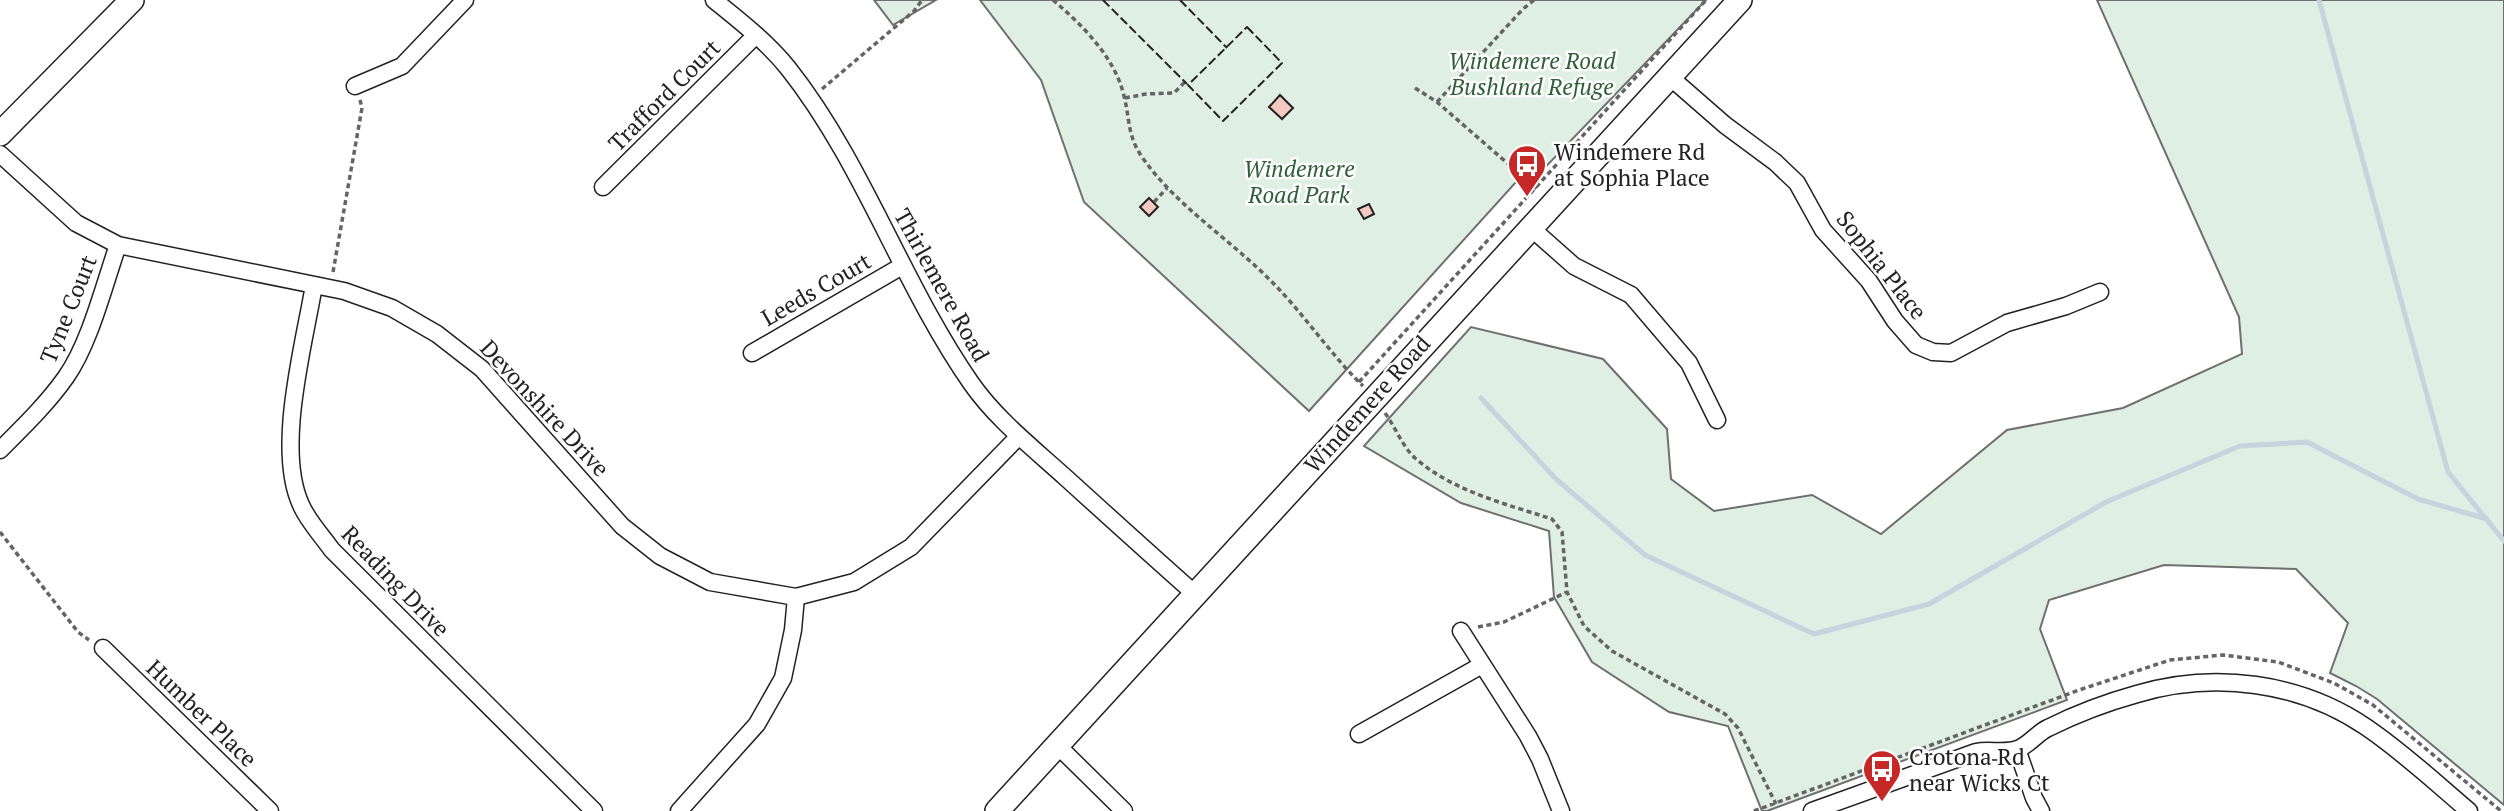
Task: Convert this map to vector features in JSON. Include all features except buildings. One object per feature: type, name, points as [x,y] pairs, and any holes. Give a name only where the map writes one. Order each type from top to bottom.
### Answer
[{"type":"main road","points":[[0,134],[132,0]]},
{"type":"main road","name":"Windemere Road","points":[[997,811],[1530,227],[1544,196],[1670,77],[1740,0]]},
{"type":"street","points":[[355,86],[402,66],[465,0]]},
{"type":"street","name":"Thirlemere Road","points":[[714,0],[756,35],[786,65],[811,98],[850,164],[944,342],[974,386],[1019,436],[1195,594]]},
{"type":"street","name":"Trafford Court","points":[[603,187],[756,35]]},
{"type":"street","name":"Sophia Place","points":[[1670,77],[1797,183],[1823,230],[1869,281],[1895,321],[1916,345],[1933,352],[1951,353],[2007,323],[2066,306],[2100,292]]},
{"type":"street","name":"Devonshire Drive","points":[[0,154],[76,223],[118,245],[322,286],[393,307],[437,334],[482,369],[622,526],[660,556],[710,582],[796,597],[855,582],[911,547],[1019,436]]},
{"type":"street","points":[[1530,227],[1574,265],[1631,295],[1689,363],[1717,420]]},
{"type":"street","name":"Tyne Court","points":[[0,450],[40,409],[67,376],[84,342],[118,245]]},
{"type":"street","name":"Leeds Court","points":[[751,353],[902,266]]},
{"type":"street","name":"Reading Drive","points":[[322,286],[292,417],[291,469],[301,506],[332,550],[594,811]]},
{"type":"street","points":[[679,811],[757,724],[783,678],[793,630],[796,597]]},
{"type":"street","points":[[1461,631],[1541,759],[1561,811]]},
{"type":"street","name":"Humber Place","points":[[103,648],[270,811]]},
{"type":"street","points":[[1359,734],[1482,665]]},
{"type":"street","points":[[1812,811],[1976,752],[2005,752],[2017,749],[2048,728],[2137,694],[2183,684],[2220,681],[2246,682],[2297,695],[2341,712],[2380,737],[2469,811]]},
{"type":"street","points":[[1057,745],[1124,811]]},
{"type":"street","points":[[2017,749],[2041,811]]},
{"type":"path","points":[[811,98],[914,11],[922,0]]},
{"type":"path","points":[[1052,0],[1077,21],[1111,64],[1125,98],[1127,125],[1140,154],[1168,188],[1273,282],[1359,382],[1544,196],[1706,0]]},
{"type":"path","points":[[1437,102],[1534,0]]},
{"type":"path","points":[[1125,98],[1174,93],[1185,82]]},
{"type":"path","points":[[322,286],[362,108],[355,86]]},
{"type":"path","points":[[1415,88],[1437,102],[1544,196]]},
{"type":"path","points":[[1154,202],[1168,188]]},
{"type":"path","points":[[1374,397],[1396,427],[1403,443],[1416,458],[1444,478],[1552,519],[1558,525],[1562,532],[1567,592],[1584,626],[1612,650],[1725,714],[1738,729],[1776,804]]},
{"type":"path","points":[[0,532],[78,632],[103,648]]},
{"type":"path","points":[[1461,631],[1504,622],[1567,592]]},
{"type":"path","points":[[1754,811],[2079,690],[2171,660],[2223,655],[2278,662],[2334,683],[2373,705],[2501,811]]},
{"type":"green space","points":[[874,0],[936,0],[893,25]]},
{"type":"green space","name":"Windemere Road Park","points":[[980,0],[1706,0],[1534,179],[1525,172],[1309,411],[1084,202],[1041,80]]},
{"type":"green space","points":[[2097,0],[2504,0],[2504,805],[2377,699],[2330,673],[2348,623],[2296,569],[2164,565],[2049,600],[2040,629],[2067,700],[1762,811],[1728,726],[1669,712],[1592,662],[1554,597],[1549,531],[1461,503],[1364,446],[1471,327],[1603,359],[1667,429],[1671,479],[1714,511],[1812,495],[1881,534],[2007,430],[2123,408],[2242,354],[2239,317]]},
{"type":"waterway","points":[[2319,0],[2448,472],[2504,541]]},
{"type":"waterway","points":[[1481,398],[1556,479],[1645,555],[1814,634],[1929,604],[2106,502],[2240,446],[2307,442],[2418,499],[2487,519]]},
{"type":"fence","points":[[1103,0],[1187,84]]},
{"type":"fence","points":[[1180,0],[1227,48]]},
{"type":"fence","points":[[1247,27],[1282,63],[1223,121],[1188,85],[1247,27]]},
{"type":"place","name":"Windemere Rd at Sophia Place","points":[[1527,198]]},
{"type":"place","name":"Crotona Rd near Wicks Ct","points":[[1882,803]]},
{"type":"park label","name":"Windemere Road Bushland Refuge","points":[[1532,73]]}]
